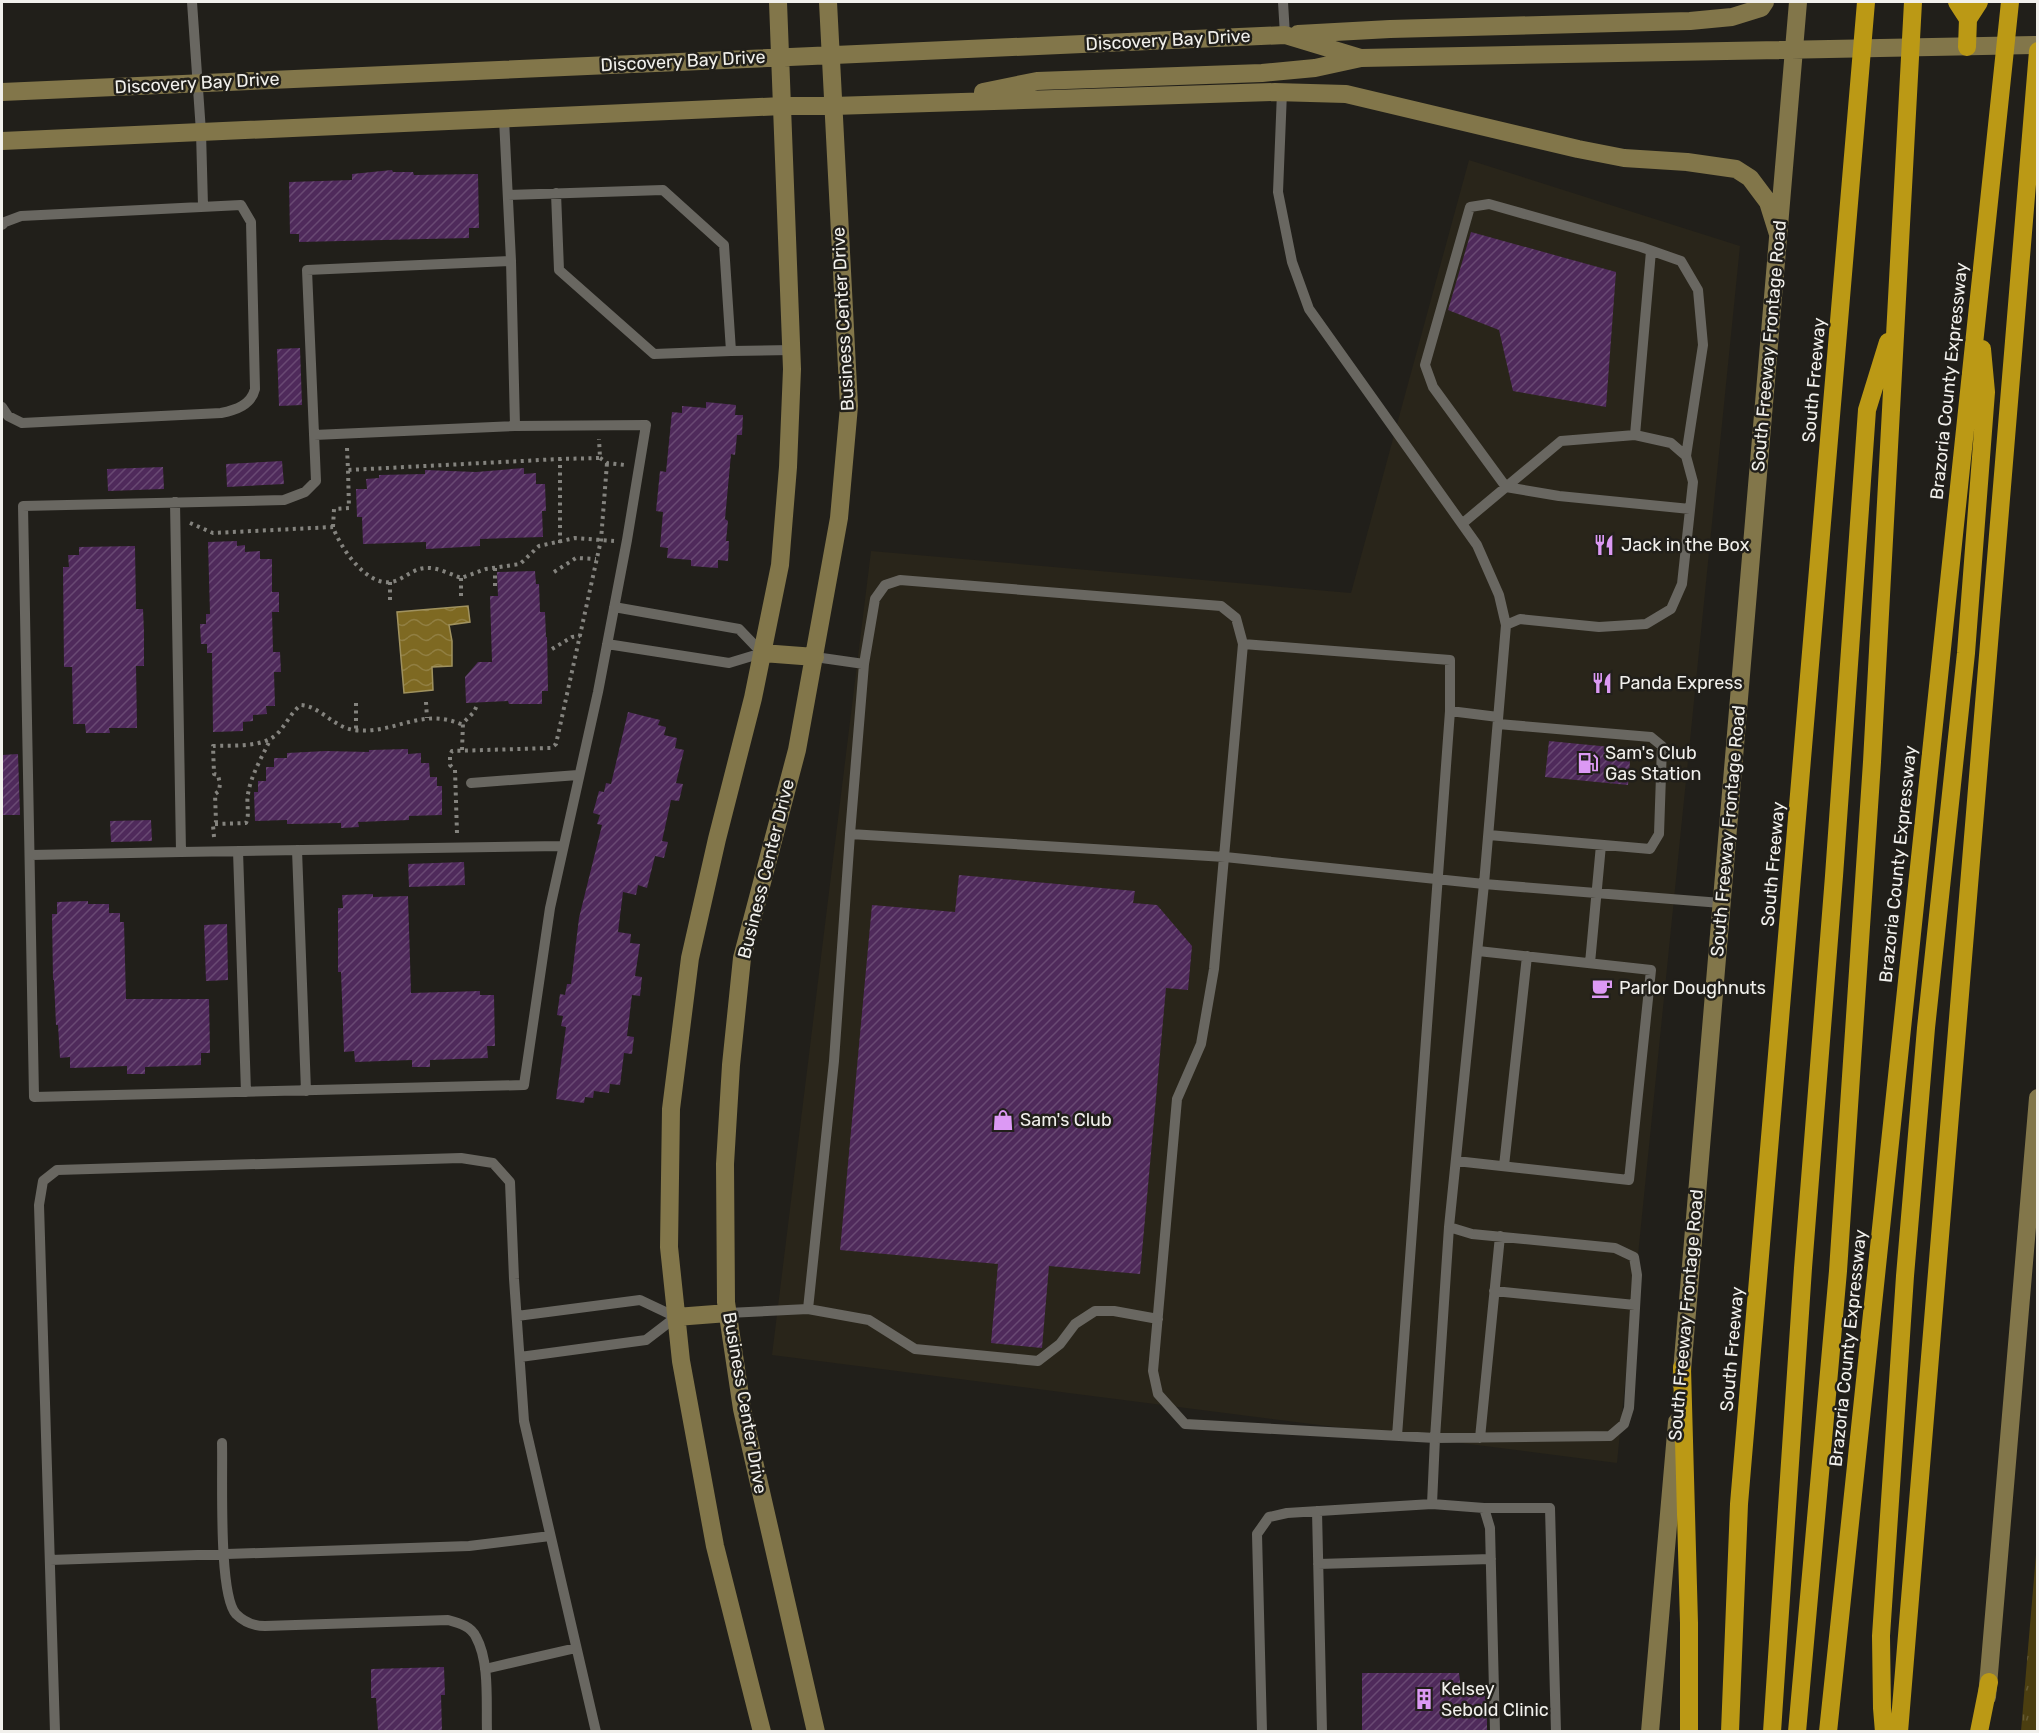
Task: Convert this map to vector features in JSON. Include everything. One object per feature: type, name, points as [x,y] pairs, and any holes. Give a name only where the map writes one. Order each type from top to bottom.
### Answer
[{"type":"highway","name":"South Freeway","points":[[1730,1731],[1740,1492],[1866,2]]},
{"type":"highway","name":"Brazoria County Expressway","points":[[1797,1731],[1838,1271],[1872,762],[1913,2]]},
{"type":"highway","points":[[1957,2],[1968,19]]},
{"type":"highway","points":[[1967,47],[1968,19],[1979,2]]},
{"type":"highway","name":"Brazoria County Expressway","points":[[1828,1731],[2010,2]]},
{"type":"highway","points":[[1899,1731],[2037,51]]},
{"type":"highway","points":[[1884,1731],[1881,1708],[1881,1636],[1905,1276],[1926,1028],[1966,653],[1986,393],[1978,310]]},
{"type":"highway","points":[[1772,1731],[1803,1268],[1867,410],[1896,314]]},
{"type":"highway","points":[[1682,1368],[1689,1623],[1689,1731]]},
{"type":"highway","points":[[1979,1731],[1989,1682]]},
{"type":"street","points":[[762,1731],[715,1546],[681,1361],[669,1246],[671,1109],[688,970],[717,839],[753,698],[780,565],[788,467],[792,350],[778,2]]},
{"type":"street","name":"Business Center Drive","points":[[816,1731],[742,1409],[726,1302],[725,1164],[731,1065],[742,958],[797,750],[839,518],[849,406],[828,2]]},
{"type":"street","points":[[1285,35],[1402,28],[1690,21],[1732,16],[1761,8],[1765,2]]},
{"type":"street","name":"South Freeway Frontage Road","points":[[1650,1731],[1798,2]]},
{"type":"street","name":"Discovery Bay Drive","points":[[2,92],[1285,35],[1361,58]]},
{"type":"street","points":[[912,104],[1037,81],[1262,73],[1315,68],[1361,58],[2037,45]]},
{"type":"street","points":[[2,141],[782,106],[1282,92],[1346,94],[1624,158],[1687,162],[1736,169],[1750,178],[1768,202],[1778,234]]},
{"type":"street","points":[[762,653],[815,657]]},
{"type":"street","points":[[1984,1731],[2037,1098]]},
{"type":"street","points":[[676,1317],[728,1313]]},
{"type":"lane","points":[[192,2],[201,132],[203,206]]},
{"type":"lane","points":[[1283,2],[1285,35]]},
{"type":"lane","points":[[1282,92],[1278,192],[1292,262],[1309,309],[1477,545],[1499,595],[1506,625],[1489,835],[1449,1227],[1432,1504]]},
{"type":"lane","points":[[504,119],[511,261],[514,426]]},
{"type":"lane","points":[[508,195],[663,190],[724,245],[731,351]]},
{"type":"lane","points":[[556,193],[559,270],[654,354],[792,350]]},
{"type":"lane","points":[[1506,625],[1520,619],[1599,627],[1646,624],[1671,609],[1682,584],[1693,482],[1686,456],[1703,345],[1698,290],[1681,261],[1489,204],[1470,207],[1425,365],[1433,387],[1506,487],[1559,496],[1690,509]]},
{"type":"lane","points":[[2,225],[21,216],[241,205],[251,222],[255,389],[248,402],[233,411],[221,413],[22,423],[8,416],[2,407]]},
{"type":"lane","points":[[1635,435],[1651,251]]},
{"type":"lane","points":[[314,435],[514,426],[646,425],[607,644],[550,908],[524,1085],[34,1097],[23,506],[284,500],[305,492],[316,481],[314,435],[307,270],[511,261]]},
{"type":"lane","points":[[1463,523],[1561,441],[1635,435],[1671,442],[1686,456]]},
{"type":"lane","points":[[175,502],[181,852]]},
{"type":"lane","points":[[808,1309],[834,1061],[864,664],[875,599],[885,585],[900,580],[1221,606],[1236,618],[1243,644],[1214,969],[1201,1044],[1178,1099],[1153,1371],[1158,1394],[1185,1424],[1435,1438],[1610,1436],[1624,1424],[1629,1408],[1637,1275],[1634,1257],[1615,1248],[1472,1234],[1449,1227]]},
{"type":"lane","points":[[607,644],[729,663],[762,653],[739,629],[614,607]]},
{"type":"lane","points":[[1243,644],[1450,660],[1450,711],[1397,1436]]},
{"type":"lane","points":[[815,657],[864,664]]},
{"type":"lane","points":[[1450,711],[1498,720],[1651,737],[1662,746],[1659,834],[1650,849],[1489,835]]},
{"type":"lane","points":[[471,783],[578,775]]},
{"type":"lane","points":[[850,834],[1225,857],[1437,880],[1721,903]]},
{"type":"lane","points":[[1590,963],[1601,845]]},
{"type":"lane","points":[[31,855],[563,846]]},
{"type":"lane","points":[[297,850],[306,1091]]},
{"type":"lane","points":[[238,851],[246,1092]]},
{"type":"lane","points":[[1456,1161],[1629,1180],[1651,970],[1478,951]]},
{"type":"lane","points":[[1504,1166],[1527,956]]},
{"type":"lane","points":[[56,1731],[39,1205],[43,1181],[57,1170],[461,1158],[493,1163],[510,1182],[524,1421],[596,1731]]},
{"type":"lane","points":[[1480,1438],[1500,1236]]},
{"type":"lane","points":[[1494,1291],[1635,1305]]},
{"type":"lane","points":[[517,1316],[640,1300],[676,1317],[646,1340],[519,1357]]},
{"type":"lane","points":[[728,1313],[808,1309],[869,1320],[915,1349],[1038,1361],[1060,1344],[1075,1324],[1095,1311],[1113,1311],[1158,1319]]},
{"type":"lane","points":[[222,1443],[224,1555],[229,1601],[236,1614],[252,1626],[448,1620],[464,1624],[476,1635],[485,1669],[487,1731]]},
{"type":"lane","points":[[1262,1731],[1257,1534],[1269,1517],[1287,1513],[1432,1504],[1484,1508],[1550,1508],[1556,1731]]},
{"type":"lane","points":[[1484,1508],[1490,1528],[1495,1731]]},
{"type":"lane","points":[[1317,1511],[1322,1731]]},
{"type":"lane","points":[[50,1560],[469,1546],[550,1536]]},
{"type":"lane","points":[[1318,1564],[1491,1559]]},
{"type":"lane","points":[[485,1669],[576,1648]]},
{"type":"path","points":[[598,425],[600,458]]},
{"type":"path","points":[[346,434],[349,508],[334,509],[333,527],[343,547],[365,573],[379,581],[390,582],[424,568],[433,568],[460,578],[486,569],[520,564],[539,546],[575,538],[627,540]]},
{"type":"path","points":[[348,470],[600,458],[607,463],[639,466]]},
{"type":"path","points":[[560,459],[560,543]]},
{"type":"path","points":[[457,848],[455,770],[450,765],[452,751],[551,748],[556,744],[600,540],[607,463]]},
{"type":"path","points":[[175,518],[213,533],[333,527]]},
{"type":"path","points":[[554,572],[576,558],[596,559]]},
{"type":"path","points":[[495,568],[495,589]]},
{"type":"path","points":[[460,578],[461,598]]},
{"type":"path","points":[[390,582],[390,600]]},
{"type":"path","points":[[552,649],[572,637],[580,636]]},
{"type":"path","points":[[426,702],[427,718]]},
{"type":"path","points":[[356,703],[356,730]]},
{"type":"path","points":[[462,750],[463,725],[478,703]]},
{"type":"path","points":[[214,851],[215,794],[219,791],[220,784],[218,774],[214,774],[213,746],[266,741],[301,705],[312,707],[341,726],[356,730],[393,728],[427,718],[446,719],[463,725]]},
{"type":"path","points":[[215,824],[246,823],[249,789],[271,738]]},
{"type":"shaded area","points":[[1469,160],[1740,246],[1617,1463],[772,1355],[871,551],[1351,593]]},
{"type":"green space","points":[[2037,1543],[2037,1731],[2021,1731]]},
{"type":"water","points":[[468,606],[470,622],[449,625],[452,641],[452,666],[432,667],[433,690],[404,693],[397,612]]},
{"type":"building","points":[[392,170],[393,172],[413,172],[414,175],[478,174],[479,228],[469,228],[469,238],[299,242],[299,234],[290,234],[289,182],[352,180],[352,174]]},
{"type":"building","points":[[1471,232],[1616,272],[1606,407],[1513,391],[1499,330],[1448,310]]},
{"type":"building","points":[[300,348],[302,405],[279,406],[277,349]]},
{"type":"building","points":[[706,402],[736,405],[735,415],[743,415],[742,435],[737,435],[735,455],[731,454],[725,519],[728,521],[726,541],[729,541],[728,561],[718,560],[718,568],[691,566],[691,560],[667,558],[668,548],[660,547],[663,512],[656,511],[660,471],[666,472],[672,412],[682,413],[682,406],[706,408]]},
{"type":"building","points":[[282,461],[284,484],[227,487],[226,464]]},
{"type":"building","points":[[163,467],[164,489],[108,491],[107,469]]},
{"type":"building","points":[[524,468],[524,474],[536,473],[536,484],[545,484],[546,511],[542,511],[543,537],[480,539],[480,546],[426,549],[426,542],[363,544],[362,517],[357,517],[356,489],[367,489],[366,479],[379,478],[379,475],[425,474],[425,470],[476,472]]},
{"type":"building","points":[[237,541],[237,546],[245,545],[245,552],[260,551],[260,559],[272,559],[272,592],[279,592],[279,612],[272,612],[273,652],[280,652],[281,672],[274,672],[275,706],[266,706],[267,714],[253,715],[253,721],[243,722],[243,731],[213,732],[212,653],[207,653],[207,644],[201,644],[200,624],[206,624],[206,614],[210,614],[208,542]]},
{"type":"building","points":[[135,546],[136,609],[143,609],[144,632],[144,666],[136,666],[137,728],[109,728],[110,733],[86,733],[85,724],[73,724],[72,667],[64,667],[63,567],[69,567],[68,555],[79,555],[79,547]]},
{"type":"building","points":[[535,571],[536,584],[539,584],[540,612],[545,612],[547,637],[548,691],[542,691],[542,704],[509,704],[508,701],[466,703],[465,677],[478,662],[492,662],[490,596],[498,596],[497,572]]},
{"type":"building","points":[[628,712],[660,720],[658,725],[666,727],[664,735],[677,738],[675,748],[684,750],[676,783],[683,784],[679,801],[671,800],[662,841],[668,842],[664,858],[655,856],[647,888],[638,885],[636,895],[623,892],[618,932],[631,934],[630,943],[640,944],[635,976],[642,977],[640,996],[632,995],[627,1036],[634,1037],[632,1054],[624,1053],[620,1085],[610,1084],[609,1093],[594,1091],[593,1098],[585,1097],[584,1103],[556,1099],[566,1027],[561,1026],[563,1016],[557,1015],[560,994],[565,995],[567,984],[571,984],[579,918],[602,825],[597,824],[600,815],[593,813],[599,791],[604,792],[606,783],[611,784]]},
{"type":"building","name":"Sam's Club Gas Station","points":[[1549,741],[1631,749],[1628,785],[1545,777]]},
{"type":"building","points":[[408,749],[408,754],[421,753],[421,763],[429,763],[430,777],[437,777],[437,786],[442,786],[442,815],[409,816],[409,820],[358,822],[359,827],[341,828],[341,823],[287,824],[287,820],[255,821],[254,792],[258,792],[258,781],[266,781],[266,767],[274,767],[274,758],[287,758],[287,753]]},
{"type":"building","points":[[18,754],[20,815],[2,815],[2,755]]},
{"type":"building","points":[[151,820],[152,841],[111,842],[110,821]]},
{"type":"building","points":[[464,862],[465,885],[409,887],[408,864]]},
{"type":"building","name":"Sam's Club","points":[[959,875],[1135,891],[1133,903],[1157,905],[1192,946],[1188,990],[1166,988],[1140,1274],[1049,1266],[1042,1348],[991,1343],[998,1264],[840,1250],[872,905],[955,912]]},
{"type":"building","points":[[373,894],[373,897],[408,896],[411,993],[480,991],[480,995],[494,995],[495,1046],[487,1046],[488,1058],[430,1060],[430,1067],[412,1067],[412,1060],[355,1062],[354,1051],[344,1052],[341,972],[338,972],[338,908],[343,908],[342,895]]},
{"type":"building","points":[[88,901],[88,904],[109,904],[109,913],[120,913],[120,922],[124,922],[126,999],[209,999],[210,1053],[201,1053],[201,1065],[145,1067],[145,1074],[127,1074],[127,1066],[70,1068],[70,1057],[60,1058],[53,980],[52,914],[57,914],[57,902]]},
{"type":"building","points":[[227,924],[228,980],[206,981],[204,925]]},
{"type":"building","points":[[444,1667],[445,1695],[441,1695],[442,1731],[378,1731],[376,1698],[371,1698],[371,1669]]},
{"type":"building","name":"Kelsey Sebold Clinic","points":[[1362,1673],[1459,1673],[1461,1689],[1483,1692],[1487,1701],[1487,1731],[1362,1731]]},
{"type":"place","name":"Jack in the Box","points":[[1604,545]]},
{"type":"place","name":"Panda Express","points":[[1602,683]]},
{"type":"place","name":"Sam's Club Gas Station","points":[[1588,763]]},
{"type":"place","name":"Parlor Doughnuts","points":[[1602,988]]},
{"type":"place","name":"Sam's Club","points":[[1003,1120]]},
{"type":"place","name":"Kelsey Sebold Clinic","points":[[1424,1699]]}]
